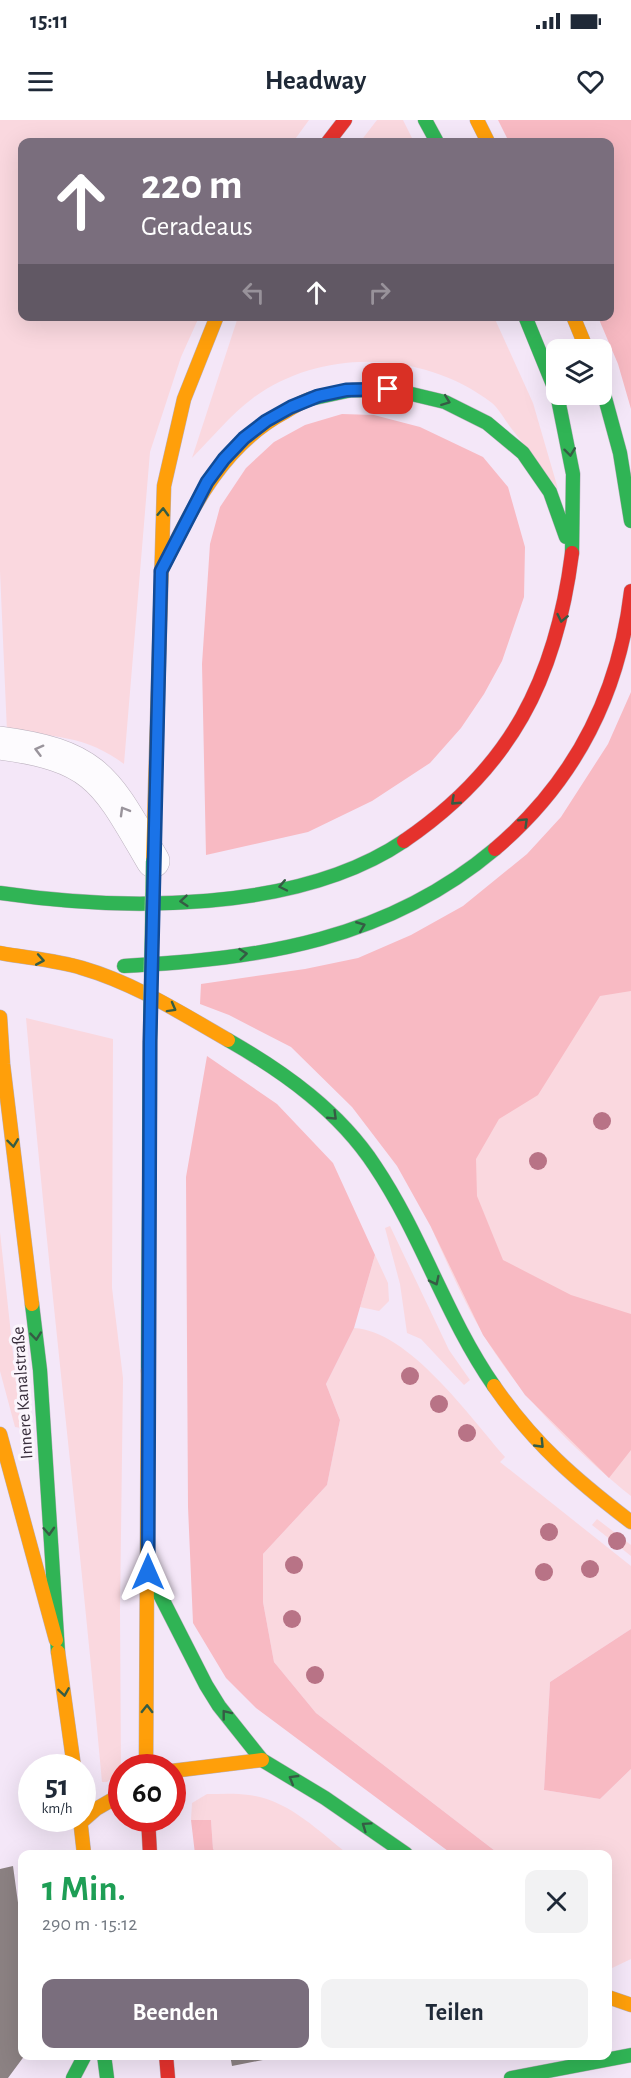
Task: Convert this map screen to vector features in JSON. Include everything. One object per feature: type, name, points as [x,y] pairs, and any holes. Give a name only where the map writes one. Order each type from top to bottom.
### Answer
[{"type":"main road","points":[[331,138],[345,120]]},
{"type":"main road","points":[[425,120],[435,138]]},
{"type":"main road","points":[[477,120],[486,138]]},
{"type":"main road","points":[[146,1754],[150,1042],[164,486],[184,399],[215,321]]},
{"type":"main road","points":[[527,321],[546,367]]},
{"type":"main road","points":[[575,321],[582,339]]},
{"type":"main road","points":[[161,571],[207,482],[244,438],[266,421],[309,400],[346,390],[374,388],[403,390],[440,399],[483,419],[505,437],[543,480],[565,532],[571,560]]},
{"type":"main road","points":[[0,893],[39,900],[138,905],[243,895],[328,876],[389,850],[438,817],[484,774],[513,736],[534,699],[550,663],[568,591],[574,485],[568,439],[560,405]]},
{"type":"main road","points":[[608,405],[617,434],[628,488],[631,521]]},
{"type":"main road","points":[[80,968],[128,966],[240,955],[305,945],[354,930],[397,912],[437,890],[477,863],[539,807],[565,774],[589,734],[608,690],[624,640],[631,591]]},
{"type":"main road","points":[[0,953],[80,968],[134,988],[261,1057],[308,1091],[361,1146],[395,1200],[452,1316],[489,1381],[532,1435],[565,1470],[631,1522]]},
{"type":"main road","name":"Innere Kanalstraße","points":[[0,1017],[3,1064],[40,1370],[56,1640],[72,1754]]},
{"type":"main road","points":[[0,1434],[56,1640]]},
{"type":"main road","points":[[148,1572],[219,1706],[262,1760],[325,1798],[400,1850]]},
{"type":"main road","points":[[186,1769],[262,1760]]},
{"type":"main road","points":[[81,1832],[84,1850]]},
{"type":"main road","points":[[149,1832],[150,1850]]},
{"type":"main road","points":[[612,1998],[631,2005]]},
{"type":"main road","points":[[612,2059],[631,2055]]},
{"type":"main road","points":[[73,2078],[82,2060]]},
{"type":"main road","points":[[105,2060],[107,2078]]},
{"type":"main road","points":[[166,2060],[168,2078]]},
{"type":"main road","points":[[511,2078],[605,2060]]},
{"type":"street","points":[[0,743],[44,751],[77,762],[97,776],[116,798],[153,861]]},
{"type":"shaded area","points":[[0,120],[309,120],[296,138],[18,138],[18,321],[197,321],[181,357],[150,452],[124,764],[82,742],[54,736],[7,732],[0,571]]},
{"type":"shaded area","points":[[377,120],[403,120],[412,138],[363,138]]},
{"type":"shaded area","points":[[498,120],[631,120],[631,409],[612,350],[612,339],[607,339],[600,321],[614,321],[614,138],[507,138]]},
{"type":"shaded area","points":[[237,321],[496,321],[533,403],[558,489],[492,403],[465,386],[436,373],[405,365],[373,362],[341,363],[310,370],[281,381],[245,404],[192,458]]},
{"type":"shaded area","points":[[342,414],[374,415],[420,427],[483,457],[508,487],[525,547],[524,597],[502,661],[484,694],[461,728],[430,763],[372,801],[308,832],[206,855],[202,664],[210,544],[220,507],[246,468],[274,442],[305,425]]},
{"type":"shaded area","points":[[631,692],[631,991],[600,996],[538,1095],[499,1119],[476,1159],[477,1196],[503,1260],[571,1295],[631,1314],[631,1450],[609,1478],[525,1395],[483,1335],[431,1227],[397,1166],[352,1107],[291,1047],[229,1015],[200,1004],[201,984],[305,969],[358,958],[411,935],[463,906],[527,854],[561,817],[608,744]]},
{"type":"shaded area","points":[[631,900],[631,1496],[569,1441],[531,1400],[497,1357],[476,1321],[431,1227]]},
{"type":"shaded area","points":[[26,1018],[113,1039],[112,1288],[123,1378],[121,1754],[108,1754],[107,1782],[102,1782]]},
{"type":"shaded area","points":[[207,1056],[277,1104],[333,1163],[375,1255],[354,1328],[326,1384],[340,1420],[327,1485],[263,1554],[263,1602],[274,1662],[316,1713],[494,1850],[447,1850],[256,1708],[226,1678],[193,1623],[188,1507],[186,1177]]},
{"type":"shaded area","points":[[390,1226],[449,1350],[470,1380],[464,1385],[421,1339],[407,1333],[400,1284],[385,1228]]},
{"type":"shaded area","points":[[0,1232],[21,1428],[15,1427],[0,1371]]},
{"type":"shaded area","points":[[375,1255],[388,1283],[389,1301],[379,1311],[360,1307]]},
{"type":"shaded area","points":[[354,1328],[375,1333],[396,1344],[417,1360],[456,1399],[505,1457],[500,1462],[631,1566],[631,1629],[550,1682],[544,1790],[600,1799],[631,1769],[631,1959],[612,1968],[612,1850],[494,1850],[316,1713],[274,1662],[263,1602],[263,1554],[327,1485],[340,1420],[326,1384]]},
{"type":"shaded area","points":[[597,1519],[631,1545],[631,1556],[592,1525]]},
{"type":"shaded area","points":[[631,1629],[631,1769],[600,1799],[544,1790],[550,1682]]},
{"type":"shaded area","points":[[207,1794],[249,1795],[264,1798],[290,1810],[343,1850],[214,1850],[211,1820],[191,1820],[192,1803]]},
{"type":"shaded area","points":[[191,1820],[211,1820],[214,1850],[195,1850]]},
{"type":"building","points":[[13,1866],[18,1903],[18,2060],[21,2060],[8,2078],[0,2078],[0,1869]]},
{"type":"building","points":[[231,2060],[263,2060],[232,2066]]},
{"type":"traffic: fast","points":[[425,120],[435,138]]},
{"type":"traffic: fast","points":[[527,321],[546,367]]},
{"type":"traffic: fast","points":[[310,399],[352,390],[399,391],[445,402],[487,423],[523,453],[550,492],[566,537]]},
{"type":"traffic: fast","points":[[559,405],[573,474],[572,553]]},
{"type":"traffic: fast","points":[[607,405],[620,453],[631,521]]},
{"type":"traffic: fast","points":[[0,893],[100,903],[208,901],[262,894],[313,882],[361,865],[404,841]]},
{"type":"traffic: fast","points":[[124,966],[225,958],[320,939],[366,924],[411,905],[454,880],[495,849]]},
{"type":"traffic: fast","points":[[150,1042],[153,861]]},
{"type":"traffic: fast","points":[[228,1040],[270,1065],[309,1094],[361,1146],[407,1220],[462,1332],[494,1386]]},
{"type":"traffic: fast","points":[[148,1371],[150,1042]]},
{"type":"traffic: fast","points":[[32,1304],[40,1370],[58,1652]]},
{"type":"traffic: fast","points":[[151,1577],[206,1685],[219,1706],[262,1760],[325,1798],[400,1850]]},
{"type":"traffic: fast","points":[[612,2059],[631,2055]]},
{"type":"traffic: fast","points":[[73,2078],[82,2060]]},
{"type":"traffic: fast","points":[[105,2060],[107,2078]]},
{"type":"traffic: fast","points":[[511,2078],[605,2060]]},
{"type":"traffic: slow","points":[[477,120],[486,138]]},
{"type":"traffic: slow","points":[[153,861],[164,486],[184,399],[215,321]]},
{"type":"traffic: slow","points":[[575,321],[582,339]]},
{"type":"traffic: slow","points":[[161,571],[197,502],[226,461],[243,442],[263,426],[294,406],[310,399]]},
{"type":"traffic: slow","points":[[0,953],[62,963],[101,974],[157,1000],[228,1040]]},
{"type":"traffic: slow","points":[[0,1017],[3,1064],[32,1304]]},
{"type":"traffic: slow","points":[[146,1754],[148,1371]]},
{"type":"traffic: slow","points":[[494,1386],[525,1426],[557,1460],[631,1522]]},
{"type":"traffic: slow","points":[[0,1434],[56,1640]]},
{"type":"traffic: slow","points":[[58,1652],[72,1754]]},
{"type":"traffic: slow","points":[[186,1769],[262,1760]]},
{"type":"traffic: slow","points":[[96,1809],[108,1802]]},
{"type":"traffic: slow","points":[[82,1832],[84,1850]]},
{"type":"traffic: slow","points":[[612,1998],[631,2005]]},
{"type":"traffic: jam","points":[[331,138],[345,120]]},
{"type":"traffic: jam","points":[[404,841],[441,813],[473,783],[500,751],[522,717],[540,680],[554,641],[565,599],[572,553]]},
{"type":"traffic: jam","points":[[495,849],[548,795],[570,765],[588,734],[604,700],[616,666],[631,591]]},
{"type":"traffic: jam","points":[[149,1832],[150,1850]]},
{"type":"traffic: jam","points":[[166,2060],[168,2078]]},
{"type":"route","points":[[148,1572],[150,1042],[161,571],[207,482],[244,438],[266,421],[318,396],[346,390],[388,389]]}]
